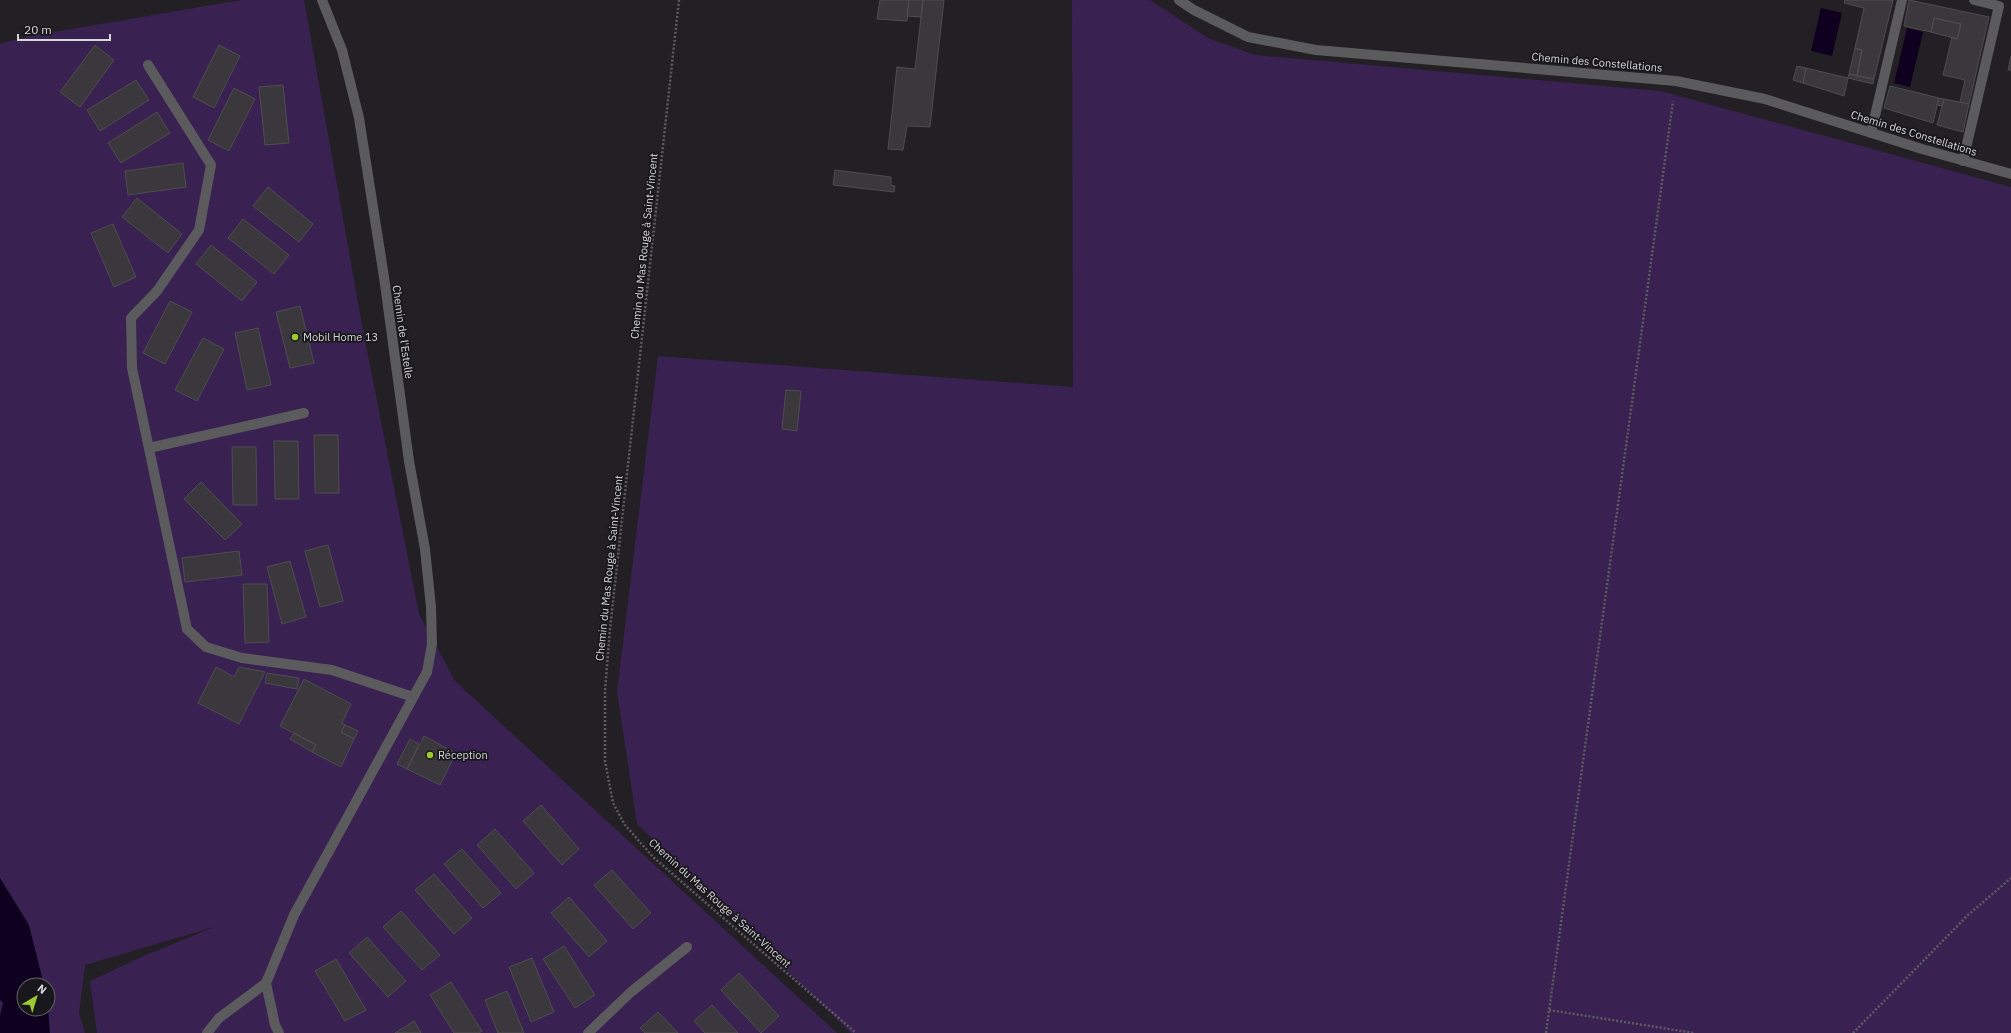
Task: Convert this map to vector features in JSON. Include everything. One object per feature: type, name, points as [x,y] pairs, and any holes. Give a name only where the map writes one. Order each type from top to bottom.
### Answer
[{"type":"street","name":"Chemin de l'Estelle","points":[[266,983],[294,915],[427,672],[432,644],[432,607],[425,549],[409,461],[384,277],[360,126],[342,50],[322,0]]},
{"type":"street","name":"Chemin des Constellations","points":[[1179,0],[1194,10],[1248,37],[1316,50],[1676,81],[1765,99],[1871,133],[2011,174]]},
{"type":"street","points":[[1871,133],[1902,0]]},
{"type":"street","points":[[1963,161],[2000,6],[1974,0]]},
{"type":"street","points":[[148,65],[211,165],[199,230],[157,291],[131,318],[132,368],[187,629],[206,647],[242,658],[332,670],[413,697]]},
{"type":"street","points":[[149,448],[304,413]]},
{"type":"street","points":[[588,1033],[631,992],[687,947]]},
{"type":"street","points":[[206,1033],[219,1018],[266,983],[279,1033]]},
{"type":"path","name":"Chemin du Mas Rouge à Saint-Vincent","points":[[679,0],[610,629],[605,691],[605,761],[613,803],[626,825],[653,857],[856,1033]]},
{"type":"path","points":[[1546,1033],[1676,81]]},
{"type":"path","points":[[1853,1033],[1968,915],[2011,878]]},
{"type":"path","points":[[1550,1010],[1694,1033]]},
{"type":"shaded area","points":[[241,0],[304,0],[363,330],[419,614],[455,681],[837,1033],[97,1033],[90,981],[146,955],[214,927],[85,965],[79,1013],[85,1033],[0,1033],[0,44],[25,37]]},
{"type":"shaded area","points":[[1072,0],[1150,0],[1208,38],[1255,55],[1661,91],[2011,187],[2011,1033],[851,1033],[637,824],[617,692],[658,356],[1073,387]]},
{"type":"shaded area","points":[[1821,8],[1842,13],[1832,56],[1811,51]]},
{"type":"shaded area","points":[[1907,28],[1923,32],[1910,87],[1894,83]]},
{"type":"shaded area","points":[[0,878],[29,925],[42,977],[16,977],[16,1017],[49,1017],[50,1033],[0,1033],[0,1015],[3,1003],[0,1000]]},
{"type":"building","points":[[880,0],[909,0],[907,21],[877,19]]},
{"type":"building","points":[[909,0],[923,0],[921,17],[907,16]]},
{"type":"building","points":[[923,0],[944,0],[930,127],[907,126],[903,150],[888,149],[897,67],[915,69]]},
{"type":"building","points":[[1845,0],[1893,0],[1874,79],[1857,76],[1862,50],[1855,48],[1864,8],[1844,3]]},
{"type":"building","points":[[1909,0],[1989,17],[1969,104],[1960,102],[1965,80],[1943,75],[1952,37],[1957,39],[1961,24],[1934,18],[1931,32],[1904,26]]},
{"type":"building","points":[[1934,18],[1961,24],[1957,39],[1931,32]]},
{"type":"building","points":[[95,45],[114,60],[80,107],[60,92]]},
{"type":"building","points":[[219,45],[240,56],[214,108],[193,97]]},
{"type":"building","points":[[1855,48],[1862,50],[1857,76],[1849,74]]},
{"type":"building","points":[[2011,56],[2011,70],[2008,70]]},
{"type":"building","points":[[1797,66],[1806,68],[1803,83],[1793,80]]},
{"type":"building","points":[[1806,68],[1848,78],[1844,96],[1803,83]]},
{"type":"building","points":[[1849,74],[1874,79],[1873,84],[1848,78]]},
{"type":"building","points":[[136,80],[149,100],[100,131],[87,110]]},
{"type":"building","points":[[283,85],[289,143],[265,145],[259,87]]},
{"type":"building","points":[[1890,86],[1939,98],[1933,123],[1884,108]]},
{"type":"building","points":[[234,88],[255,99],[229,151],[208,140]]},
{"type":"building","points":[[1939,98],[1944,99],[1942,106],[1937,105]]},
{"type":"building","points":[[1944,99],[1969,104],[1963,132],[1937,125]]},
{"type":"building","points":[[157,112],[170,133],[121,163],[108,143]]},
{"type":"building","points":[[183,163],[186,187],[128,195],[125,171]]},
{"type":"building","points":[[835,170],[891,177],[891,185],[895,186],[894,192],[833,185]]},
{"type":"building","points":[[268,187],[313,224],[299,242],[253,206]]},
{"type":"building","points":[[137,198],[182,234],[168,253],[122,217]]},
{"type":"building","points":[[243,219],[289,255],[274,274],[228,238]]},
{"type":"building","points":[[113,224],[136,277],[114,287],[91,233]]},
{"type":"building","points":[[211,245],[257,282],[242,301],[196,264]]},
{"type":"building","points":[[170,301],[192,312],[165,364],[143,353]]},
{"type":"building","name":"Mobil Home 13","points":[[300,306],[314,363],[290,368],[276,312]]},
{"type":"building","points":[[258,328],[271,385],[247,390],[235,333]]},
{"type":"building","points":[[203,338],[224,349],[197,401],[175,390]]},
{"type":"building","points":[[786,390],[801,391],[797,431],[782,429]]},
{"type":"building","points":[[314,435],[338,435],[339,493],[315,493]]},
{"type":"building","points":[[274,441],[298,441],[299,499],[275,499]]},
{"type":"building","points":[[232,447],[256,447],[257,505],[233,505]]},
{"type":"building","points":[[201,482],[242,524],[225,540],[184,499]]},
{"type":"building","points":[[328,545],[343,601],[320,607],[305,551]]},
{"type":"building","points":[[239,551],[242,575],[185,582],[182,558]]},
{"type":"building","points":[[290,561],[306,617],[282,624],[267,567]]},
{"type":"building","points":[[243,584],[267,584],[269,642],[245,643]]},
{"type":"building","points":[[216,667],[234,677],[239,667],[265,672],[239,724],[198,703]]},
{"type":"building","points":[[267,673],[299,678],[297,689],[265,683]]},
{"type":"building","points":[[304,679],[351,704],[342,723],[345,725],[341,732],[354,739],[341,767],[312,752],[316,745],[280,726]]},
{"type":"building","points":[[345,725],[358,731],[354,739],[341,732]]},
{"type":"building","points":[[294,733],[316,745],[312,752],[290,739]]},
{"type":"building","points":[[424,736],[456,753],[440,785],[407,769]]},
{"type":"building","points":[[410,739],[419,744],[407,769],[397,764]]},
{"type":"building","points":[[541,805],[579,849],[562,865],[523,821]]},
{"type":"building","points":[[495,829],[534,873],[516,889],[477,845]]},
{"type":"building","points":[[462,849],[501,893],[483,908],[444,864]]},
{"type":"building","points":[[612,870],[651,913],[633,929],[594,885]]},
{"type":"building","points":[[434,874],[472,918],[454,934],[415,890]]},
{"type":"building","points":[[569,897],[607,941],[589,957],[551,913]]},
{"type":"building","points":[[401,911],[440,955],[422,970],[383,927]]},
{"type":"building","points":[[367,937],[406,981],[388,997],[349,953]]},
{"type":"building","points":[[564,946],[595,995],[575,1008],[543,959]]},
{"type":"building","points":[[532,958],[554,1012],[531,1022],[509,967]]},
{"type":"building","points":[[336,959],[366,1010],[345,1021],[315,971]]},
{"type":"building","points":[[739,973],[779,1016],[761,1033],[721,990]]},
{"type":"building","points":[[451,982],[482,1031],[479,1033],[454,1033],[430,995]]},
{"type":"building","points":[[507,991],[524,1033],[498,1033],[485,1000]]},
{"type":"building","points":[[712,1005],[738,1033],[705,1033],[694,1021]]},
{"type":"building","points":[[658,1012],[678,1033],[645,1033],[640,1028]]},
{"type":"building","points":[[414,1021],[421,1033],[395,1033]]},
{"type":"place","name":"Mobil Home 13","points":[[295,337]]},
{"type":"place","name":"Réception","points":[[430,755]]}]
